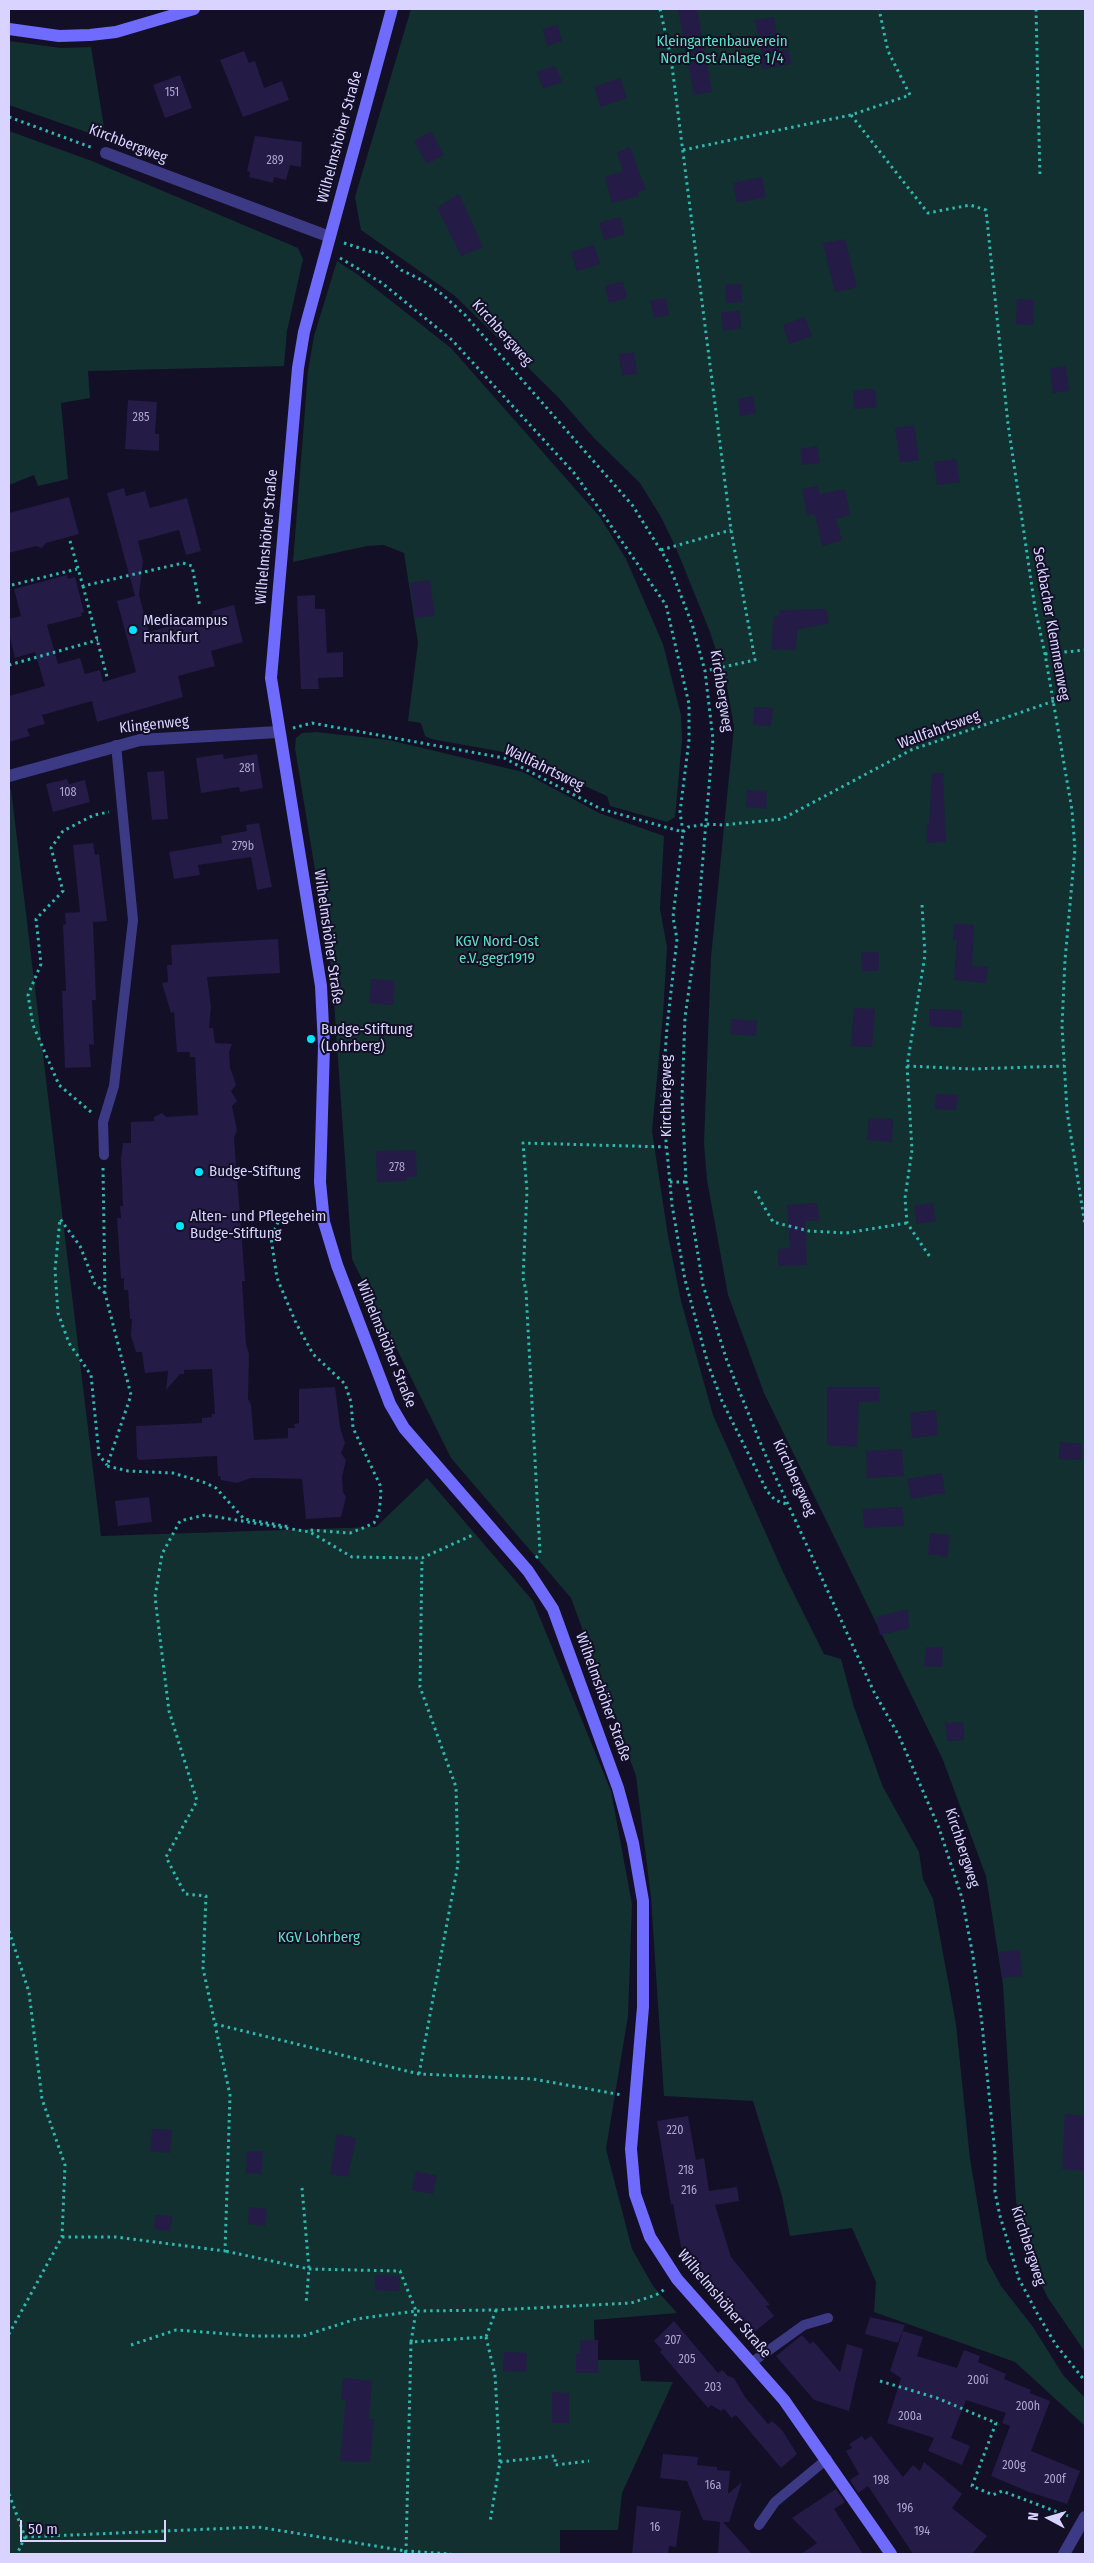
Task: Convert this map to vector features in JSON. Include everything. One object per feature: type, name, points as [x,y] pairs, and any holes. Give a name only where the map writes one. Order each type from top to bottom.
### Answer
[{"type":"main road","points":[[9,29],[59,36],[90,35],[116,32],[194,9]]},
{"type":"main road","name":"Wilhelmshöher Straße","points":[[392,10],[304,332],[298,368],[271,678],[278,732],[311,916],[320,986],[324,1046],[320,1182],[324,1222],[337,1265],[390,1404],[404,1428],[528,1571],[553,1609],[618,1788],[633,1843],[643,1901],[645,1954],[643,2007],[631,2149],[635,2194],[650,2236],[677,2279],[784,2400],[827,2459],[891,2554]]},
{"type":"street","name":"Kirchbergweg","points":[[106,152],[330,237]]},
{"type":"street","name":"Klingenweg","points":[[9,776],[140,740],[278,732]]},
{"type":"street","points":[[1064,2554],[1084,2519]]},
{"type":"lane","points":[[104,1155],[103,1122],[114,1086],[132,920],[116,746]]},
{"type":"lane","points":[[752,2364],[804,2324],[828,2318]]},
{"type":"lane","points":[[759,2525],[775,2502],[827,2459]]},
{"type":"path","points":[[660,9],[671,58],[731,530],[755,660],[705,671]]},
{"type":"path","points":[[683,150],[851,115],[910,95],[888,51],[879,9]]},
{"type":"path","points":[[1036,9],[1040,178]]},
{"type":"path","name":"Seckbacher Klemmenweg","points":[[851,115],[928,213],[970,205],[986,210],[1008,424],[1035,608],[1054,701],[1072,810],[1075,850],[1065,960],[1062,1026],[1067,1111],[1085,1225]]},
{"type":"path","name":"Kirchbergweg","points":[[9,117],[106,152]]},
{"type":"path","name":"Kirchbergweg","points":[[330,237],[356,248],[381,252],[401,270],[424,281],[443,295],[465,315],[633,506],[661,550],[684,601],[705,671],[713,739],[696,940],[687,997],[682,1056],[683,1141],[686,1182],[703,1285],[714,1323],[742,1401],[874,1692],[920,1780],[939,1828],[962,1898],[973,1956],[982,2024],[995,2154],[996,2192],[1000,2216],[1019,2279],[1056,2345],[1085,2381]]},
{"type":"path","points":[[326,250],[382,283],[452,340],[575,474],[666,605],[689,704],[689,740],[680,812],[682,832],[673,917],[678,940],[667,1027],[662,1098],[670,1182],[686,1280],[708,1364],[743,1447],[767,1491],[775,1500],[789,1505]]},
{"type":"path","points":[[661,550],[731,530]]},
{"type":"path","points":[[70,541],[107,677]]},
{"type":"path","points":[[83,586],[183,563],[192,566],[200,607]]},
{"type":"path","points":[[12,585],[77,569]]},
{"type":"path","points":[[9,664],[98,640]]},
{"type":"path","points":[[1045,654],[1085,650]]},
{"type":"path","name":"Wallfahrtsweg","points":[[707,824],[723,825],[782,819],[911,750],[1054,701]]},
{"type":"path","name":"Wallfahrtsweg","points":[[278,732],[312,723],[504,758],[601,809],[682,832]]},
{"type":"path","points":[[103,1122],[59,1085],[33,1025],[28,995],[41,964],[36,919],[63,891],[51,848],[63,831],[94,815],[122,809]]},
{"type":"path","points":[[682,832],[688,827],[707,824]]},
{"type":"path","points":[[922,905],[925,955],[907,1066],[912,1150],[905,1198],[907,1223],[930,1257]]},
{"type":"path","points":[[907,1066],[972,1070],[1064,1066]]},
{"type":"path","points":[[528,1571],[540,1553],[526,1291],[523,1278],[527,1191],[524,1143],[666,1148]]},
{"type":"path","points":[[104,1155],[102,1181],[105,1293],[131,1395],[107,1466]]},
{"type":"path","points":[[670,1182],[686,1182]]},
{"type":"path","points":[[754,1191],[773,1222],[809,1231],[846,1233],[907,1223]]},
{"type":"path","points":[[105,1293],[95,1284],[80,1246],[60,1219],[55,1270],[58,1313],[69,1343],[91,1375],[100,1455],[107,1466],[128,1471],[173,1473],[203,1482],[216,1488],[244,1519],[315,1532],[350,1533],[374,1523],[381,1505],[380,1485],[353,1428],[351,1402],[345,1384],[313,1354],[296,1322],[277,1278],[270,1238],[278,1222]]},
{"type":"path","points":[[226,2251],[230,2095],[203,1968],[206,1896],[185,1894],[166,1857],[197,1802],[169,1711],[155,1597],[162,1554],[180,1521],[205,1515],[310,1532],[352,1557],[422,1558],[491,1527]]},
{"type":"path","points":[[419,2074],[458,1864],[456,1787],[420,1687],[422,1558]]},
{"type":"path","points":[[9,1931],[29,1992],[42,2099],[65,2165],[62,2237],[9,2334]]},
{"type":"path","points":[[215,2024],[419,2074],[534,2079],[634,2097]]},
{"type":"path","points":[[302,2188],[309,2269],[306,2304]]},
{"type":"path","points":[[62,2237],[116,2237],[226,2251],[309,2269],[400,2270],[416,2312],[412,2342],[405,2553]]},
{"type":"path","points":[[131,2345],[176,2330],[254,2336],[303,2336],[356,2319],[416,2312],[496,2310],[631,2302],[656,2295],[677,2279]]},
{"type":"path","points":[[490,2522],[500,2462],[494,2375],[486,2337],[496,2310]]},
{"type":"path","points":[[412,2342],[486,2337]]},
{"type":"path","points":[[880,2381],[936,2398],[996,2423],[972,2486],[993,2495],[1002,2491],[1084,2519]]},
{"type":"path","points":[[500,2462],[555,2456],[555,2465],[589,2461]]},
{"type":"path","points":[[9,2494],[25,2537],[17,2554]]},
{"type":"path","points":[[25,2537],[258,2527],[405,2553],[451,2554]]},
{"type":"green space","name":"Kleingartenbauverein Nord-Ost Anlage 1/4","points":[[411,9],[1085,9],[1085,2352],[1048,2298],[1027,2256],[1016,2201],[1003,1985],[986,1876],[943,1760],[764,1393],[728,1295],[707,1180],[704,1143],[711,957],[734,727],[726,681],[710,632],[676,548],[661,517],[640,483],[594,438],[558,397],[455,296],[361,230],[355,197]]},
{"type":"green space","points":[[9,41],[61,48],[91,47],[106,139],[9,105]]},
{"type":"green space","points":[[9,131],[92,161],[298,248],[303,259],[287,331],[284,366],[88,371],[90,398],[61,403],[68,479],[38,486],[34,475],[9,485]]},
{"type":"green space","points":[[337,261],[357,274],[451,348],[600,517],[626,559],[663,644],[681,715],[682,741],[675,817],[667,822],[610,806],[607,796],[527,760],[503,752],[431,739],[425,736],[421,723],[408,721],[418,643],[404,553],[384,545],[367,546],[293,562],[308,371],[314,336]]},
{"type":"green space","name":"KGV Nord-Ost e.V.,gegr.1919","points":[[316,732],[389,740],[523,772],[599,813],[664,836],[660,909],[667,947],[663,1015],[652,1131],[668,1236],[681,1301],[713,1415],[784,1574],[824,1654],[841,1659],[854,1707],[883,1787],[919,1852],[923,1879],[933,1899],[956,2024],[970,2159],[987,2260],[1001,2286],[1033,2327],[1063,2375],[1085,2398],[1085,2426],[1015,2362],[874,2312],[876,2282],[852,2228],[790,2236],[782,2196],[753,2101],[664,2096],[651,1898],[636,1776],[571,1598],[451,1458],[352,1259],[332,974],[295,748],[296,738],[302,733]]},
{"type":"green space","name":"KGV Lohrberg","points":[[9,789],[11,789],[101,1536],[376,1527],[427,1478],[533,1601],[611,1791],[632,1904],[628,2016],[606,2149],[632,2249],[653,2286],[677,2313],[594,2320],[595,2360],[639,2360],[641,2381],[673,2382],[622,2493],[618,2530],[560,2530],[560,2554],[9,2554]]},
{"type":"building","points":[[678,9],[697,9],[712,92],[694,95]]},
{"type":"building","points":[[774,17],[780,51],[788,49],[791,64],[762,69],[760,54],[762,54],[755,20]]},
{"type":"building","points":[[558,25],[562,41],[547,46],[543,29]]},
{"type":"building","points":[[244,51],[249,63],[255,61],[264,88],[282,81],[289,100],[243,117],[220,60]]},
{"type":"building","points":[[555,66],[562,82],[543,89],[537,72]]},
{"type":"building","points":[[180,75],[192,108],[165,118],[153,85]]},
{"type":"building","points":[[620,78],[627,98],[601,107],[594,87]]},
{"type":"building","points":[[431,131],[444,155],[427,164],[414,141]]},
{"type":"building","points":[[255,136],[302,142],[301,167],[290,165],[286,180],[274,177],[273,183],[249,177],[250,172],[247,171]]},
{"type":"building","points":[[630,147],[646,190],[638,192],[639,196],[612,203],[605,177],[623,171],[617,153]]},
{"type":"building","points":[[762,177],[766,197],[737,203],[733,183]]},
{"type":"building","points":[[459,194],[483,247],[461,256],[437,208]]},
{"type":"building","points":[[620,217],[625,234],[604,240],[599,223]]},
{"type":"building","points":[[845,239],[857,287],[835,292],[823,243]]},
{"type":"building","points":[[594,245],[600,264],[577,271],[571,252]]},
{"type":"building","points":[[623,281],[627,298],[609,303],[605,286]]},
{"type":"building","points":[[741,284],[742,302],[726,303],[725,285]]},
{"type":"building","points":[[666,298],[669,315],[654,318],[650,301]]},
{"type":"building","points":[[1017,299],[1034,300],[1033,325],[1016,324]]},
{"type":"building","points":[[740,311],[741,328],[723,331],[721,312]]},
{"type":"building","points":[[805,317],[812,336],[789,344],[783,325]]},
{"type":"building","points":[[634,352],[637,374],[622,376],[619,354]]},
{"type":"building","points":[[1066,366],[1069,391],[1053,393],[1050,368]]},
{"type":"building","points":[[875,389],[877,407],[854,409],[853,390]]},
{"type":"building","points":[[753,396],[756,413],[740,416],[738,399]]},
{"type":"building","points":[[128,400],[157,402],[155,434],[159,434],[159,451],[125,449]]},
{"type":"building","points":[[914,425],[919,460],[900,463],[895,428]]},
{"type":"building","points":[[817,446],[820,463],[802,465],[800,449]]},
{"type":"building","points":[[956,459],[960,482],[937,485],[934,462]]},
{"type":"building","points":[[818,486],[820,494],[845,489],[850,515],[836,519],[842,540],[822,546],[815,514],[807,516],[802,489]]},
{"type":"building","points":[[124,488],[126,496],[145,491],[150,508],[187,498],[201,551],[186,555],[179,530],[138,541],[143,561],[139,595],[149,632],[213,614],[212,611],[234,605],[243,642],[211,651],[215,666],[178,676],[183,697],[97,722],[92,701],[42,715],[45,724],[27,729],[30,736],[9,742],[9,696],[45,686],[35,652],[15,658],[9,633],[9,619],[21,616],[14,589],[67,575],[68,579],[75,577],[84,612],[81,613],[82,616],[47,625],[58,664],[80,658],[85,674],[100,670],[103,682],[136,672],[117,601],[135,596],[107,493]]},
{"type":"building","points":[[69,497],[79,534],[46,543],[42,548],[36,546],[9,553],[9,513]]},
{"type":"building","points":[[430,580],[435,616],[415,618],[410,583]]},
{"type":"building","points":[[315,595],[315,609],[325,609],[327,653],[343,652],[343,677],[318,678],[319,689],[301,689],[297,596]]},
{"type":"building","points":[[826,609],[829,623],[797,630],[796,650],[771,649],[774,617],[779,616],[779,610]]},
{"type":"building","points":[[754,707],[773,708],[771,726],[753,725]]},
{"type":"building","points":[[223,754],[224,759],[257,754],[263,788],[240,792],[239,787],[201,793],[196,758]]},
{"type":"building","points":[[164,771],[168,819],[152,820],[147,772]]},
{"type":"building","points":[[932,773],[943,773],[946,842],[927,843],[926,824],[929,824]]},
{"type":"building","points":[[67,779],[69,784],[85,780],[90,802],[53,812],[46,784]]},
{"type":"building","points":[[747,790],[767,791],[766,809],[746,807]]},
{"type":"building","points":[[259,823],[272,887],[257,890],[251,857],[198,865],[200,875],[174,879],[169,852],[222,843],[221,836],[247,831],[246,825]]},
{"type":"building","points":[[93,843],[95,855],[99,854],[107,921],[93,922],[96,1000],[92,1000],[94,1045],[89,1044],[91,1067],[65,1068],[62,991],[66,991],[63,925],[66,924],[65,913],[80,912],[73,845]]},
{"type":"building","points":[[954,924],[974,925],[972,966],[988,967],[986,983],[954,980],[957,940],[953,940]]},
{"type":"building","name":"Alten- und Pflegeheim Budge-Stiftung","points":[[278,939],[280,973],[207,977],[211,1007],[209,1028],[213,1028],[215,1043],[232,1044],[229,1052],[230,1067],[236,1085],[231,1091],[237,1101],[232,1106],[237,1130],[234,1138],[245,1281],[242,1281],[246,1344],[249,1354],[248,1399],[251,1404],[254,1440],[288,1438],[288,1428],[295,1428],[294,1424],[299,1423],[299,1389],[335,1387],[340,1427],[345,1443],[341,1453],[346,1460],[342,1477],[343,1492],[346,1497],[341,1517],[306,1519],[302,1479],[251,1478],[237,1483],[221,1480],[220,1476],[218,1476],[217,1456],[139,1460],[137,1457],[136,1426],[202,1423],[202,1418],[212,1417],[212,1414],[215,1414],[212,1369],[184,1370],[184,1374],[180,1374],[166,1390],[168,1371],[145,1373],[142,1352],[136,1352],[131,1336],[132,1319],[130,1319],[128,1290],[124,1290],[124,1278],[121,1279],[117,1218],[121,1218],[120,1206],[123,1206],[121,1159],[123,1143],[131,1143],[131,1122],[154,1121],[154,1117],[162,1113],[166,1117],[198,1115],[195,1057],[190,1057],[190,1052],[177,1052],[174,1012],[171,1013],[162,983],[168,982],[167,965],[172,965],[171,945]]},
{"type":"building","points":[[861,952],[879,952],[879,971],[862,971]]},
{"type":"building","points":[[371,979],[395,981],[393,1005],[369,1003]]},
{"type":"building","points":[[854,1008],[875,1009],[872,1047],[851,1046]]},
{"type":"building","points":[[929,1009],[962,1010],[961,1028],[929,1026]]},
{"type":"building","points":[[732,1019],[757,1021],[756,1036],[730,1034]]},
{"type":"building","points":[[936,1094],[958,1095],[956,1110],[935,1109]]},
{"type":"building","points":[[869,1118],[893,1119],[892,1142],[867,1140]]},
{"type":"building","points":[[416,1150],[417,1177],[407,1177],[407,1181],[377,1182],[376,1151]]},
{"type":"building","points":[[817,1203],[819,1220],[805,1221],[807,1265],[778,1266],[778,1249],[790,1248],[787,1205]]},
{"type":"building","points":[[933,1203],[936,1221],[917,1224],[914,1206]]},
{"type":"building","points":[[827,1387],[880,1387],[879,1402],[859,1402],[857,1447],[827,1445]]},
{"type":"building","points":[[936,1410],[938,1435],[912,1438],[910,1413]]},
{"type":"building","points":[[1060,1442],[1082,1444],[1081,1460],[1059,1459]]},
{"type":"building","points":[[902,1449],[904,1476],[867,1478],[866,1451]]},
{"type":"building","points":[[942,1473],[945,1493],[911,1499],[907,1479]]},
{"type":"building","points":[[149,1497],[152,1522],[118,1526],[115,1501]]},
{"type":"building","points":[[902,1507],[904,1526],[864,1528],[863,1509]]},
{"type":"building","points":[[930,1533],[950,1535],[947,1557],[928,1554]]},
{"type":"building","points":[[908,1609],[909,1628],[880,1635],[876,1617]]},
{"type":"building","points":[[926,1647],[943,1648],[942,1667],[924,1666]]},
{"type":"building","points":[[963,1722],[964,1740],[947,1741],[945,1723]]},
{"type":"building","points":[[1020,1950],[1022,1976],[1002,1978],[999,1952]]},
{"type":"building","points":[[1065,2114],[1085,2116],[1085,2171],[1062,2169]]},
{"type":"building","points":[[688,2116],[696,2160],[704,2158],[709,2191],[737,2187],[739,2201],[715,2205],[731,2257],[770,2305],[766,2306],[774,2316],[753,2333],[681,2247],[673,2204],[671,2204],[657,2121]]},
{"type":"building","points":[[152,2129],[172,2130],[170,2153],[150,2151]]},
{"type":"building","points":[[337,2134],[356,2138],[348,2177],[330,2174]]},
{"type":"building","points":[[247,2151],[263,2151],[261,2174],[246,2173]]},
{"type":"building","points":[[416,2171],[437,2176],[433,2194],[412,2190]]},
{"type":"building","points":[[249,2207],[267,2209],[265,2226],[248,2224]]},
{"type":"building","points":[[156,2215],[172,2216],[170,2231],[154,2229]]},
{"type":"building","points":[[375,2275],[400,2276],[399,2291],[375,2290]]},
{"type":"building","points":[[870,2317],[905,2325],[898,2343],[865,2334]]},
{"type":"building","points":[[674,2321],[718,2373],[722,2370],[728,2376],[734,2378],[745,2397],[768,2424],[772,2421],[782,2430],[797,2454],[781,2468],[736,2415],[732,2418],[724,2409],[721,2411],[711,2405],[708,2408],[660,2352],[662,2350],[654,2341]]},
{"type":"building","points":[[903,2331],[923,2337],[917,2356],[957,2368],[964,2350],[980,2356],[978,2362],[1006,2374],[1004,2379],[1031,2390],[1030,2393],[1050,2401],[1031,2451],[1080,2471],[1067,2504],[1029,2492],[991,2476],[1010,2426],[1002,2423],[1006,2413],[966,2400],[951,2438],[970,2446],[962,2465],[928,2451],[934,2438],[887,2423],[901,2378],[890,2371]]},
{"type":"building","points":[[802,2335],[810,2344],[813,2341],[840,2372],[847,2344],[863,2349],[849,2411],[814,2400],[776,2356]]},
{"type":"building","points":[[580,2340],[598,2340],[598,2373],[576,2373],[576,2353],[580,2353]]},
{"type":"building","points":[[504,2352],[527,2353],[526,2372],[503,2371]]},
{"type":"building","points":[[343,2378],[372,2381],[369,2419],[374,2419],[370,2462],[340,2461],[346,2400],[341,2400]]},
{"type":"building","points":[[552,2392],[569,2393],[569,2423],[552,2423]]},
{"type":"building","points":[[862,2436],[865,2440],[871,2436],[903,2477],[913,2465],[920,2471],[924,2462],[962,2494],[952,2508],[987,2536],[972,2554],[913,2554],[868,2486],[858,2493],[850,2480],[859,2474],[846,2451],[852,2448],[849,2444]]},
{"type":"building","points":[[663,2454],[698,2457],[697,2465],[717,2467],[717,2470],[730,2471],[728,2494],[742,2482],[729,2522],[723,2522],[752,2554],[718,2554],[720,2522],[703,2520],[687,2481],[660,2478]]},
{"type":"building","points":[[836,2489],[845,2502],[834,2509],[863,2554],[801,2554],[817,2543],[792,2518]]},
{"type":"building","points":[[637,2506],[681,2511],[676,2547],[669,2546],[668,2554],[632,2554]]},
{"type":"place","name":"Mediacampus Frankfurt","points":[[133,630]]},
{"type":"place","name":"Budge-Stiftung (Lohrberg)","points":[[311,1039]]},
{"type":"place","name":"Budge-Stiftung","points":[[199,1172]]},
{"type":"place","name":"Alten- und Pflegeheim Budge-Stiftung","points":[[180,1226]]}]
